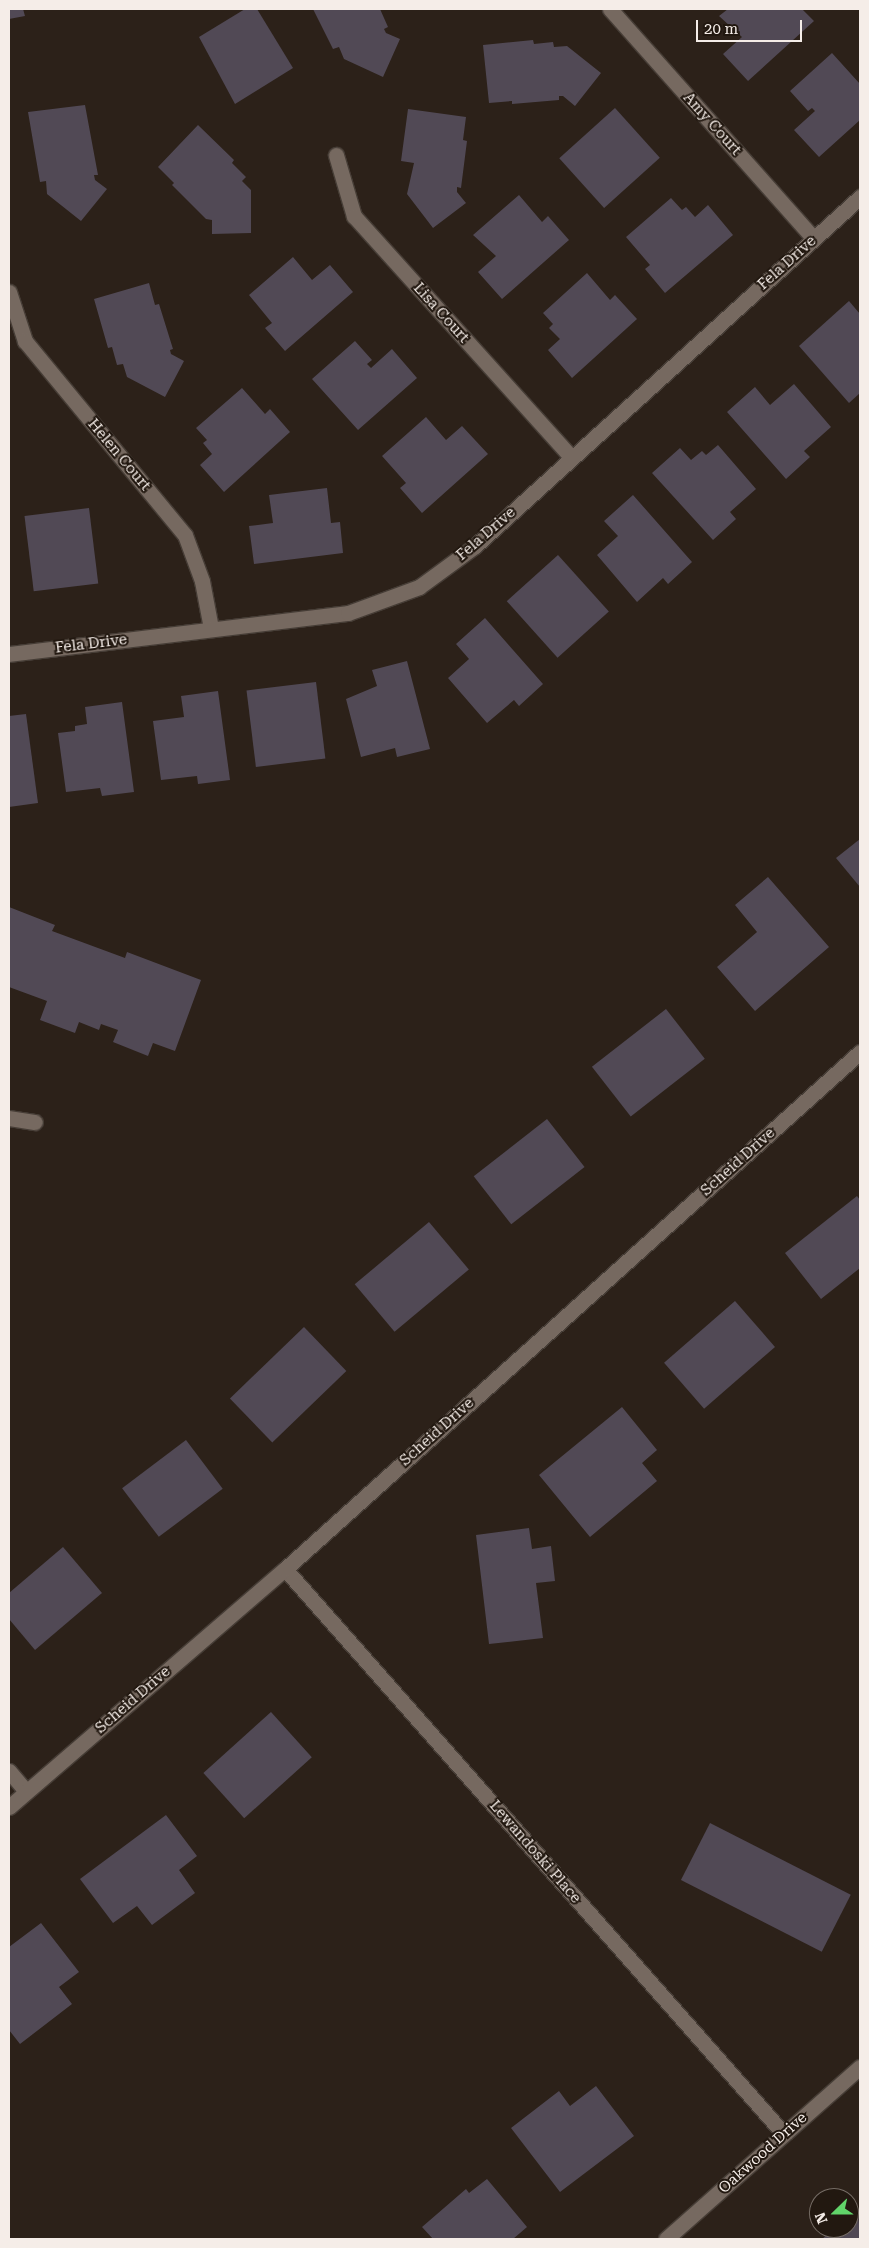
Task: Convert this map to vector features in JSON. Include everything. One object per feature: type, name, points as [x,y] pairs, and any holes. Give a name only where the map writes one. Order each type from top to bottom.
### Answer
[{"type":"street","name":"Amy Court","points":[[610,9],[814,239]]},
{"type":"street","name":"Lisa Court","points":[[336,155],[354,216],[571,457]]},
{"type":"street","name":"Fela Drive","points":[[9,654],[211,628],[348,613],[419,587],[475,546],[571,457],[860,198]]},
{"type":"street","name":"Helen Court","points":[[9,292],[25,341],[185,535],[202,581],[211,628]]},
{"type":"street","name":"Scheid Drive","points":[[9,1807],[285,1569],[860,1052]]},
{"type":"street","points":[[9,1118],[35,1122]]},
{"type":"street","name":"Lewandoski Place","points":[[285,1569],[784,2134]]},
{"type":"street","points":[[9,1771],[26,1791]]},
{"type":"street","name":"Oakwood Drive","points":[[666,2239],[860,2067]]},
{"type":"building","points":[[9,9],[23,9],[25,16],[9,19]]},
{"type":"building","points":[[245,9],[257,9],[293,68],[235,104],[199,37]]},
{"type":"building","points":[[313,9],[380,9],[388,27],[384,29],[386,33],[400,39],[383,77],[344,59],[339,47],[333,49]]},
{"type":"building","points":[[728,9],[802,9],[814,21],[748,81],[723,54],[742,37],[719,16]]},
{"type":"building","points":[[533,40],[534,44],[553,42],[554,47],[567,46],[601,73],[575,106],[563,96],[559,96],[559,100],[512,104],[512,101],[489,103],[483,45]]},
{"type":"building","points":[[832,53],[860,84],[860,120],[819,157],[794,130],[815,111],[812,108],[808,111],[790,91]]},
{"type":"building","points":[[85,105],[98,175],[94,175],[95,180],[107,189],[81,221],[47,194],[46,181],[40,182],[28,112]]},
{"type":"building","points":[[615,108],[660,158],[604,208],[559,158]]},
{"type":"building","points":[[408,109],[466,117],[463,140],[467,141],[461,188],[457,187],[457,192],[466,203],[433,228],[407,194],[414,163],[401,161]]},
{"type":"building","points":[[198,125],[234,160],[232,163],[246,177],[242,181],[251,190],[251,233],[212,234],[212,220],[206,219],[172,185],[174,183],[158,167]]},
{"type":"building","points":[[519,195],[542,222],[548,216],[569,240],[502,299],[478,272],[496,256],[473,235]]},
{"type":"building","points":[[671,198],[682,210],[686,207],[695,217],[708,205],[733,235],[665,293],[645,269],[650,265],[626,237]]},
{"type":"building","points":[[293,257],[312,280],[330,265],[353,292],[285,351],[265,328],[272,323],[249,295]]},
{"type":"building","points":[[587,273],[610,300],[615,295],[637,319],[572,378],[548,350],[560,339],[549,328],[553,324],[543,313]]},
{"type":"building","points":[[149,283],[155,305],[159,304],[173,349],[170,350],[171,354],[184,361],[165,397],[127,377],[123,364],[117,365],[112,347],[108,348],[94,299]]},
{"type":"building","points":[[849,301],[860,314],[860,393],[849,403],[799,346]]},
{"type":"building","points":[[355,341],[372,360],[367,364],[371,368],[392,349],[417,378],[358,430],[312,379]]},
{"type":"building","points":[[794,384],[831,427],[804,451],[810,457],[786,479],[727,412],[755,387],[770,405]]},
{"type":"building","points":[[242,388],[265,414],[270,409],[290,432],[224,492],[200,465],[212,454],[203,443],[207,440],[196,428]]},
{"type":"building","points":[[426,417],[446,440],[462,426],[488,454],[422,513],[400,488],[406,483],[382,456]]},
{"type":"building","points":[[718,445],[756,489],[730,512],[736,519],[713,540],[652,473],[680,448],[691,460],[702,451],[706,455]]},
{"type":"building","points":[[327,488],[331,523],[340,522],[343,553],[254,564],[249,526],[273,523],[269,495]]},
{"type":"building","points":[[633,495],[692,562],[668,584],[663,578],[637,602],[597,555],[618,536],[604,521]]},
{"type":"building","points":[[89,508],[98,583],[34,591],[24,516]]},
{"type":"building","points":[[558,555],[609,611],[558,658],[507,601]]},
{"type":"building","points":[[485,618],[543,684],[519,706],[514,700],[487,723],[448,678],[469,659],[456,644]]},
{"type":"building","points":[[407,661],[430,749],[397,757],[395,748],[361,757],[346,699],[377,686],[372,670]]},
{"type":"building","points":[[316,682],[325,758],[256,767],[247,691]]},
{"type":"building","points":[[218,691],[230,780],[198,784],[197,776],[161,780],[153,721],[184,717],[181,696]]},
{"type":"building","points":[[122,702],[134,792],[102,796],[100,788],[66,792],[58,733],[75,731],[75,726],[87,724],[85,707]]},
{"type":"building","points":[[26,714],[38,803],[9,807],[9,716]]},
{"type":"building","points":[[860,839],[860,887],[836,858]]},
{"type":"building","points":[[768,877],[829,947],[755,1011],[717,967],[757,932],[735,905]]},
{"type":"building","points":[[9,907],[55,925],[52,931],[125,958],[127,952],[201,980],[175,1051],[153,1043],[148,1056],[113,1042],[118,1030],[101,1024],[99,1030],[79,1022],[75,1033],[40,1020],[47,1001],[9,987]]},
{"type":"building","points":[[666,1009],[705,1059],[631,1117],[592,1067]]},
{"type":"building","points":[[547,1119],[585,1167],[511,1224],[474,1176]]},
{"type":"building","points":[[857,1196],[860,1200],[860,1268],[821,1299],[785,1253]]},
{"type":"building","points":[[429,1222],[469,1269],[395,1332],[355,1284]]},
{"type":"building","points":[[735,1301],[775,1347],[704,1409],[664,1363]]},
{"type":"building","points":[[304,1327],[346,1371],[272,1442],[230,1399]]},
{"type":"building","points":[[622,1407],[657,1450],[642,1463],[657,1481],[590,1537],[539,1475]]},
{"type":"building","points":[[186,1440],[223,1489],[159,1537],[122,1488]]},
{"type":"building","points":[[529,1528],[532,1549],[551,1546],[555,1581],[536,1583],[543,1638],[489,1644],[476,1535]]},
{"type":"building","points":[[63,1547],[102,1593],[35,1650],[9,1619],[9,1593]]},
{"type":"building","points":[[271,1712],[312,1757],[244,1818],[203,1773]]},
{"type":"building","points":[[166,1815],[197,1856],[179,1870],[195,1893],[152,1925],[137,1906],[113,1923],[80,1879]]},
{"type":"building","points":[[710,1823],[851,1895],[822,1952],[681,1880]]},
{"type":"building","points":[[41,1923],[79,1972],[59,1987],[72,2004],[20,2044],[9,2030],[9,1947]]},
{"type":"building","points":[[596,2086],[634,2136],[560,2192],[511,2128],[559,2091],[570,2106]]},
{"type":"building","points":[[487,2179],[527,2227],[513,2239],[433,2239],[422,2227],[466,2189],[469,2193]]},
{"type":"building","points":[[859,2224],[860,2239],[822,2239],[859,2238]]}]
